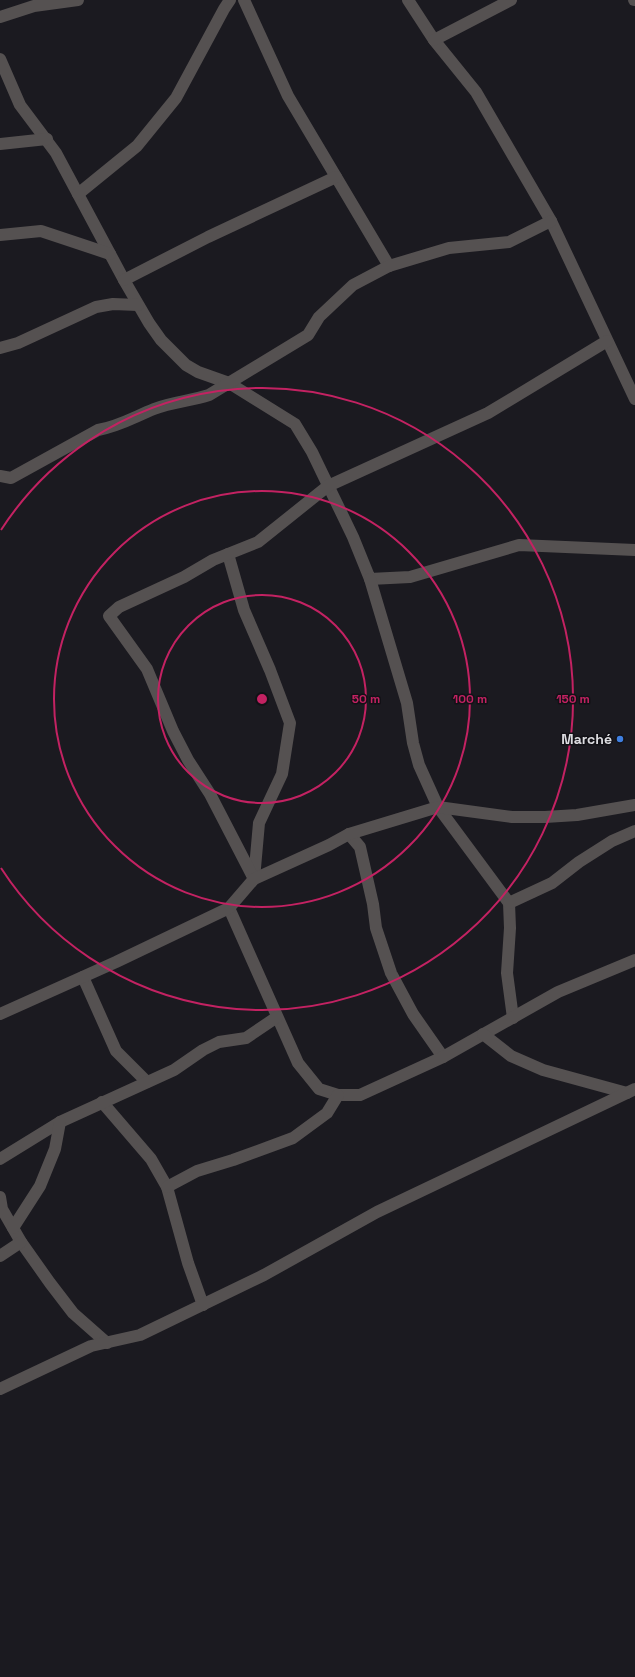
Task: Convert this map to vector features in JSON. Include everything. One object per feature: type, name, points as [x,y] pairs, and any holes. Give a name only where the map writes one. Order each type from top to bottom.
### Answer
[{"type":"street","points":[[0,17],[34,6],[78,0]]},
{"type":"street","points":[[78,194],[137,146],[176,98],[230,0]]},
{"type":"street","points":[[244,0],[288,96],[389,266]]},
{"type":"street","points":[[408,0],[434,40],[476,92],[550,221],[635,399]]},
{"type":"street","points":[[434,40],[511,0]]},
{"type":"street","points":[[0,59],[20,105],[56,152],[124,280],[138,305],[161,340],[186,365],[198,372],[229,383],[295,424],[312,452],[353,537],[370,579],[407,703],[413,743],[419,765],[438,807],[471,853],[498,886],[509,903],[510,928],[507,973],[513,1018]]},
{"type":"street","points":[[0,144],[47,139]]},
{"type":"street","points":[[124,280],[208,237],[336,177]]},
{"type":"street","points":[[0,485],[5,477],[98,430],[114,427],[155,408],[193,401],[209,395],[308,336],[319,316],[353,285],[389,266],[449,248],[509,242],[550,221]]},
{"type":"street","points":[[0,234],[41,231],[110,254]]},
{"type":"street","points":[[0,348],[18,343],[96,307],[113,304],[138,305]]},
{"type":"street","points":[[254,879],[210,794],[188,760],[173,731],[147,669],[109,616],[119,608],[164,587],[213,560],[258,542],[328,486],[488,413],[607,341]]},
{"type":"street","points":[[370,579],[410,577],[519,545],[635,550]]},
{"type":"street","points":[[228,554],[244,610],[270,670],[290,723],[282,774],[259,822],[254,879]]},
{"type":"street","points":[[0,1014],[83,977],[229,908],[254,879],[329,845],[349,834],[438,807],[512,817],[544,817],[577,815],[635,805]]},
{"type":"street","points":[[509,903],[552,882],[579,862],[612,841],[635,831]]},
{"type":"street","points":[[349,834],[360,848],[373,904],[376,928],[391,974],[413,1014],[444,1057]]},
{"type":"street","points":[[229,908],[298,1064],[319,1089],[338,1096],[360,1094],[444,1057],[558,992],[635,960]]},
{"type":"street","points":[[83,977],[116,1051],[147,1082]]},
{"type":"street","points":[[0,1159],[60,1122],[174,1070],[219,1042],[246,1038],[277,1017]]},
{"type":"street","points":[[483,1034],[511,1056],[543,1070],[631,1091]]},
{"type":"street","points":[[0,1389],[91,1346],[140,1336],[264,1275],[377,1212],[631,1091]]},
{"type":"street","points":[[167,1187],[197,1171],[233,1160],[293,1138],[327,1113],[338,1096]]},
{"type":"street","points":[[102,1102],[151,1159],[167,1187],[188,1263],[203,1305]]},
{"type":"street","points":[[13,1228],[40,1186],[55,1149],[60,1122]]},
{"type":"street","points":[[0,1197],[2,1209],[21,1242],[50,1283],[73,1313],[106,1343]]},
{"type":"street","points":[[0,1256],[21,1242]]},
{"type":"place","name":"Marché","points":[[620,739]]}]
